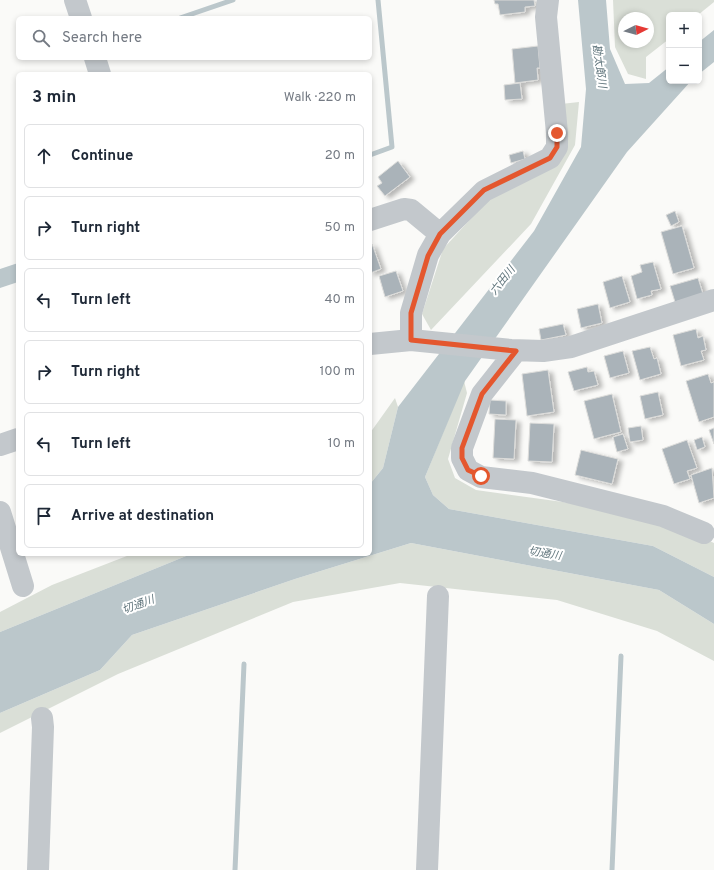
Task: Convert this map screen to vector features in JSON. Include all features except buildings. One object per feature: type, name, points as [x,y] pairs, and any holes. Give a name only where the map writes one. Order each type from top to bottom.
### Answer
[{"type":"street","points":[[75,0],[80,16]]},
{"type":"street","points":[[417,341],[411,313],[428,256],[440,234],[484,190],[509,177],[540,165],[550,158],[557,147],[546,17],[548,0]]},
{"type":"street","points":[[95,60],[99,72]]},
{"type":"street","points":[[372,219],[404,209],[411,210],[440,234]]},
{"type":"street","points":[[372,344],[417,341],[514,350],[543,351],[571,347],[714,300]]},
{"type":"street","points":[[514,350],[482,394],[462,448],[462,458],[468,470],[481,476],[532,483],[663,516],[704,533]]},
{"type":"street","points":[[0,445],[16,440]]},
{"type":"street","points":[[0,512],[23,586]]},
{"type":"street","points":[[427,870],[438,596]]},
{"type":"street","points":[[38,870],[43,727],[42,718]]},
{"type":"shaded area","points":[[613,0],[714,0],[714,2],[702,12],[666,12],[666,41],[646,57],[646,79],[628,74],[615,47]]},
{"type":"shaded area","points":[[579,102],[575,145],[531,224],[431,330],[422,314],[443,249],[487,201],[558,161],[561,104]]},
{"type":"shaded area","points":[[464,381],[467,393],[448,459],[455,478],[476,490],[563,502],[662,520],[714,543],[714,577],[653,546],[449,509],[433,495],[425,477]]},
{"type":"shaded area","points":[[395,398],[398,407],[383,468],[372,482],[372,430]]},
{"type":"shaded area","points":[[411,543],[659,590],[714,624],[714,661],[657,631],[557,600],[400,583],[293,602],[118,674],[0,733],[0,713],[100,670],[132,635],[295,579]]},
{"type":"shaded area","points":[[127,556],[186,556],[0,632],[0,612],[52,585]]},
{"type":"water","points":[[578,0],[606,0],[610,49],[625,84],[649,83],[666,69],[666,84],[688,84],[627,152],[465,381],[425,477],[433,495],[449,509],[653,546],[714,577],[714,624],[659,590],[411,543],[372,555],[372,482],[383,468],[398,407],[534,231],[581,147],[586,89]]},
{"type":"water","points":[[714,30],[714,62],[702,72],[702,48],[702,40]]},
{"type":"water","points":[[16,264],[16,283],[0,288],[0,269]]},
{"type":"water","name":"切通川","points":[[186,556],[369,556],[295,579],[132,635],[100,670],[0,713],[0,632]]},
{"type":"waterway","points":[[186,16],[233,0]]},
{"type":"waterway","points":[[372,154],[392,147],[378,0]]},
{"type":"waterway","points":[[612,870],[621,656]]},
{"type":"waterway","points":[[235,870],[244,664]]},
{"type":"route","points":[[481,476],[468,470],[462,458],[462,448],[482,394],[516,351],[411,340],[411,313],[428,256],[440,234],[484,190],[509,177],[540,165],[550,158],[557,147],[557,133]]},
{"type":"water label","name":"勘太郎川","points":[[600,66]]},
{"type":"water label","name":"六田川","points":[[502,280]]}]
